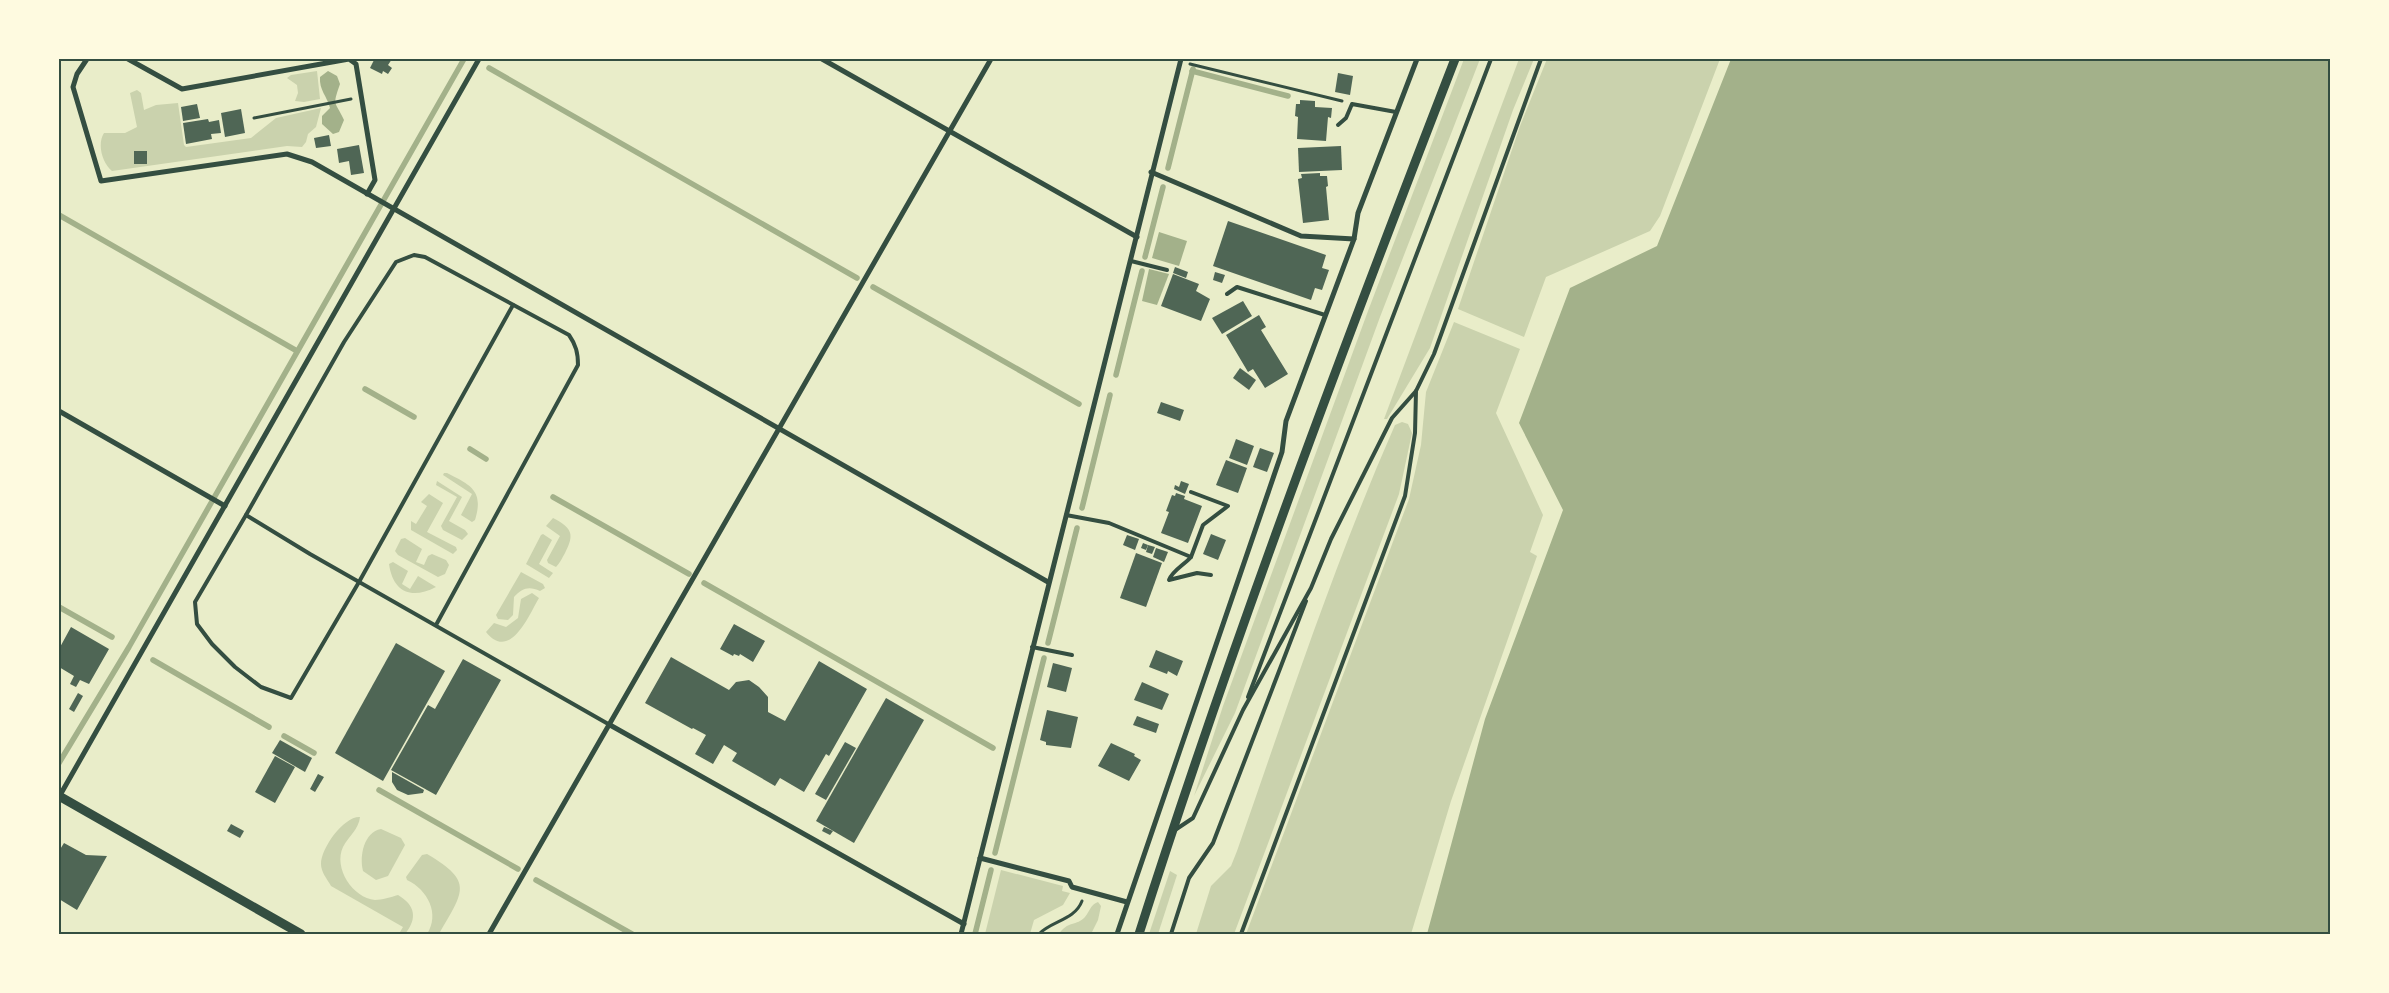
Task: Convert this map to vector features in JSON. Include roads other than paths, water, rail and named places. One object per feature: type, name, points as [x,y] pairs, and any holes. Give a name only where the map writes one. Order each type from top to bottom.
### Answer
[{"type":"street","points":[[87,59],[73,87],[100,181],[287,154],[312,162],[1048,582]]},
{"type":"street","points":[[128,59],[182,89],[349,59],[356,64],[375,180],[367,194]]},
{"type":"street","points":[[301,934],[59,797],[391,208],[479,59]]},
{"type":"street","points":[[822,59],[1137,237]]},
{"type":"street","points":[[489,934],[992,59]]},
{"type":"street","points":[[1117,934],[1282,452],[1286,421],[1354,239],[1358,213],[1417,59]]},
{"type":"street","points":[[1139,934],[1237,639],[1359,308],[1455,59]]},
{"type":"street","points":[[961,934],[1048,582],[1181,60]]},
{"type":"street","points":[[1152,172],[1300,236],[1354,239]]},
{"type":"street","points":[[59,411],[223,505]]},
{"type":"street","points":[[610,725],[964,924]]},
{"type":"street","points":[[980,858],[1069,881],[1072,888],[1127,902]]},
{"type":"lane","points":[[1171,833],[1193,818],[1243,710],[1491,59]]},
{"type":"lane","points":[[1172,934],[1189,878],[1213,843],[1331,539],[1392,418],[1416,391],[1434,354],[1517,120],[1541,59]]},
{"type":"lane","points":[[1338,125],[1346,118],[1352,104],[1396,112]]},
{"type":"lane","points":[[436,625],[578,365],[575,343],[569,335],[424,257],[414,254],[396,262],[344,342],[195,602],[197,624],[212,644],[235,668],[261,687],[291,698],[359,582],[513,305]]},
{"type":"lane","points":[[1130,261],[1167,270]]},
{"type":"lane","points":[[1227,294],[1238,287],[1325,315]]},
{"type":"lane","points":[[1240,934],[1405,496],[1415,433],[1416,391]]},
{"type":"lane","points":[[1191,492],[1228,506],[1203,525],[1190,557],[1183,566],[1170,575],[1168,580],[1198,573],[1211,575]]},
{"type":"lane","points":[[246,515],[359,582],[610,725]]},
{"type":"lane","points":[[1065,515],[1108,524],[1190,557]]},
{"type":"lane","points":[[1243,710],[1311,588]]},
{"type":"lane","points":[[1032,647],[1072,655]]},
{"type":"waterway","points":[[59,763],[129,647],[464,59]]},
{"type":"waterway","points":[[489,68],[857,278]]},
{"type":"waterway","points":[[1168,168],[1193,69]]},
{"type":"waterway","points":[[1192,71],[1288,96]]},
{"type":"waterway","points":[[1145,257],[1163,187]]},
{"type":"waterway","points":[[59,215],[297,351]]},
{"type":"waterway","points":[[1116,375],[1142,271]]},
{"type":"waterway","points":[[873,287],[1079,404]]},
{"type":"waterway","points":[[365,389],[414,417]]},
{"type":"waterway","points":[[1082,508],[1110,395]]},
{"type":"waterway","points":[[470,449],[486,459]]},
{"type":"waterway","points":[[553,497],[689,574]]},
{"type":"waterway","points":[[1048,643],[1077,528]]},
{"type":"waterway","points":[[704,583],[993,748]]},
{"type":"waterway","points":[[59,607],[112,637]]},
{"type":"waterway","points":[[995,853],[1044,658]]},
{"type":"waterway","points":[[153,660],[269,727]]},
{"type":"waterway","points":[[284,736],[314,753]]},
{"type":"waterway","points":[[379,790],[518,869]]},
{"type":"waterway","points":[[975,934],[991,870]]},
{"type":"waterway","points":[[536,880],[632,934]]}]
